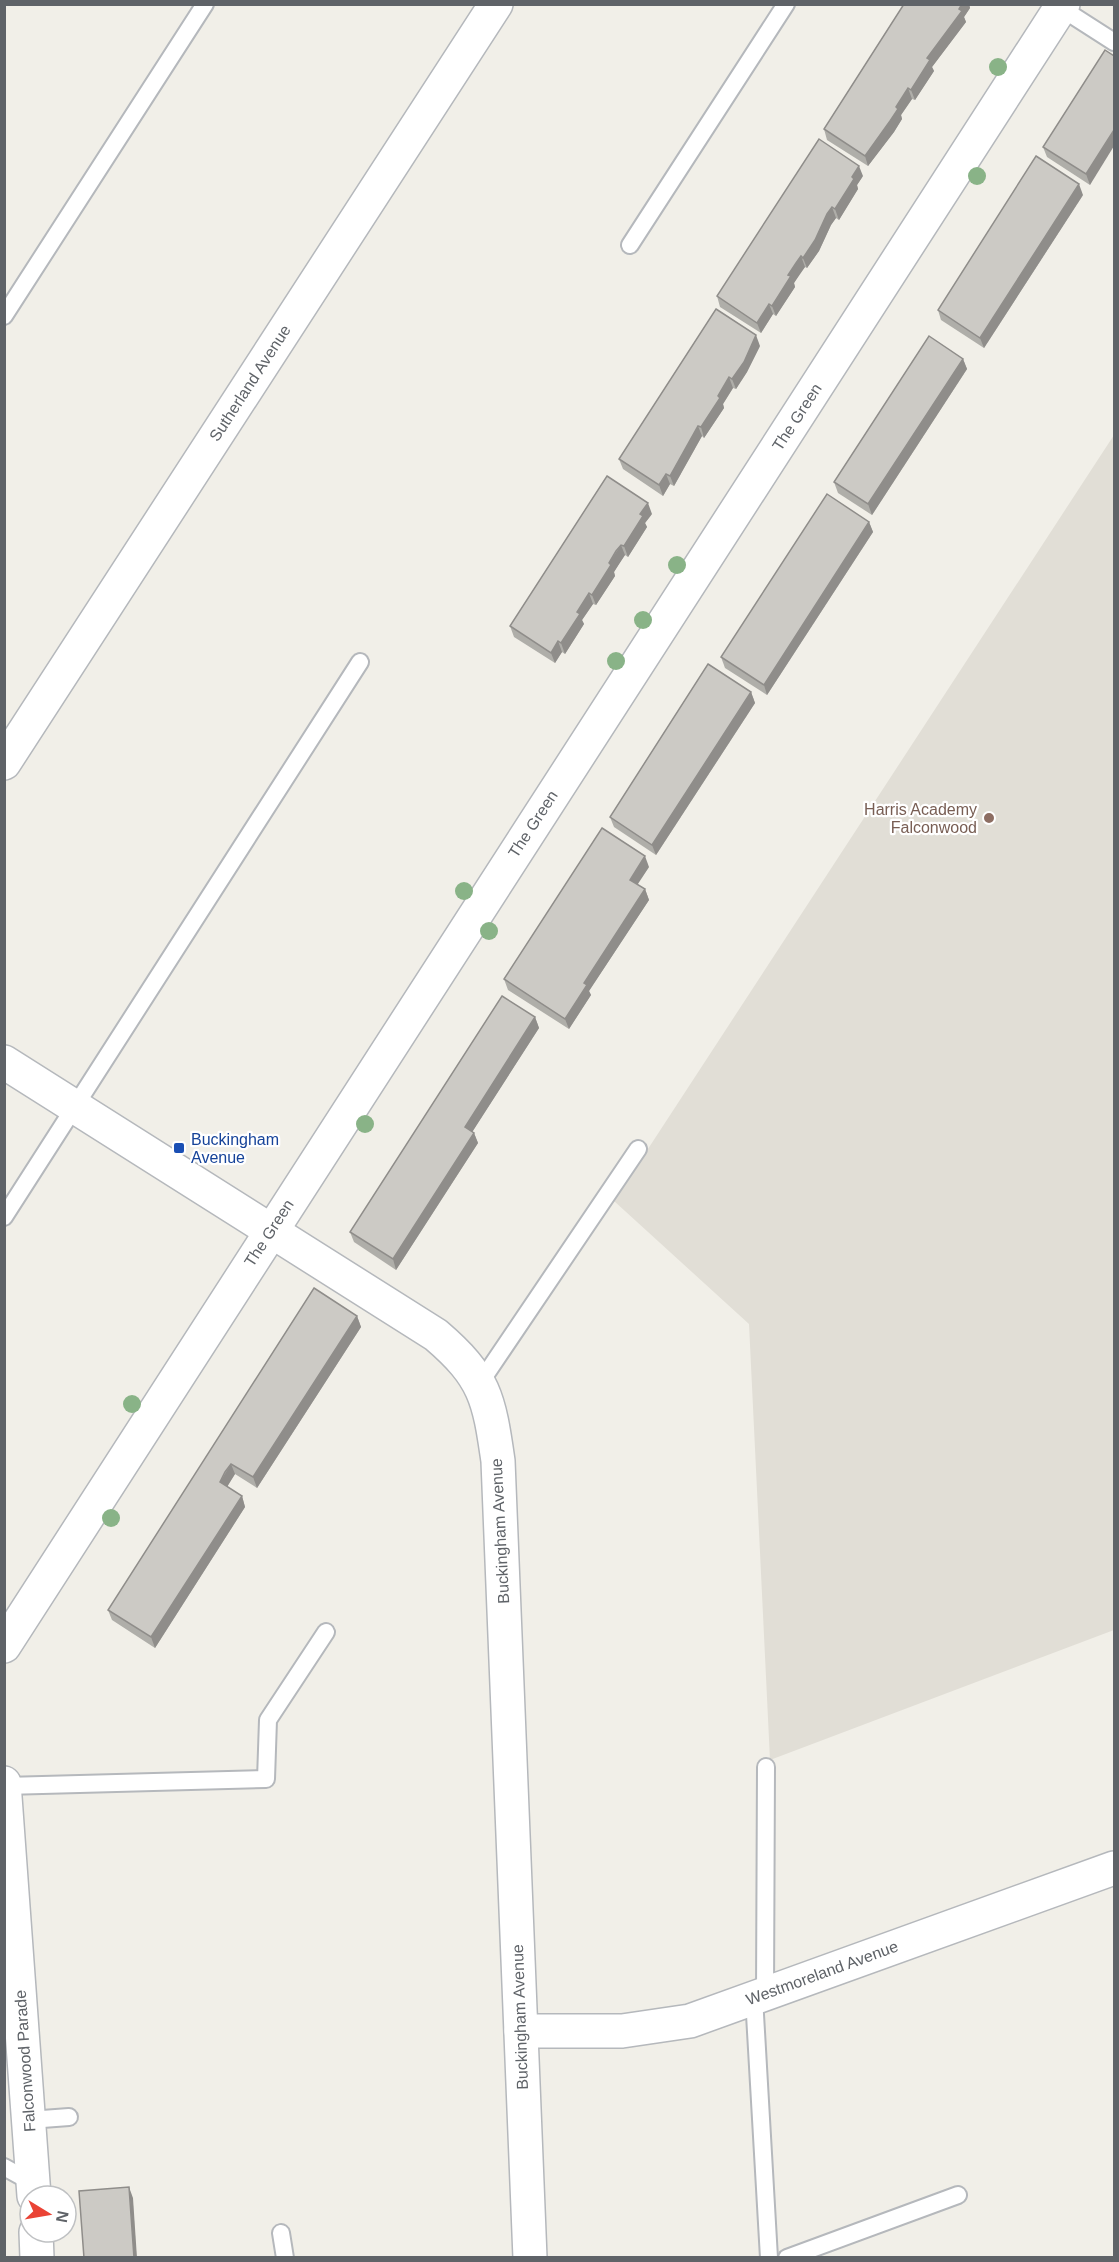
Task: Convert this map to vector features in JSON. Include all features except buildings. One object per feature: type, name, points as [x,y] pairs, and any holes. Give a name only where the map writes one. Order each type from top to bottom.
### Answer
[{"type":"street","name":"Sutherland Avenue","points":[[4,762],[496,4]]},
{"type":"street","name":"The Green","points":[[4,1646],[1062,6]]},
{"type":"street","name":"Buckingham Avenue","points":[[4,1062],[436,1335],[462,1357],[480,1383],[492,1422],[498,1461],[530,2258]]},
{"type":"street","name":"Falconwood Parade","points":[[5,1784],[34,2184]]},
{"type":"street","name":"Westmoreland Avenue","points":[[521,2031],[622,2031],[690,2020],[1114,1868]]},
{"type":"lane","points":[[4,316],[205,4]]},
{"type":"lane","points":[[630,245],[786,4]]},
{"type":"lane","points":[[1062,6],[1114,42]]},
{"type":"lane","points":[[4,1217],[77,1107],[360,662]]},
{"type":"lane","points":[[480,1383],[638,1149]]},
{"type":"lane","points":[[5,1784],[266,1779],[268,1720],[326,1632]]},
{"type":"lane","points":[[766,1767],[760,1995],[769,2258]]},
{"type":"lane","points":[[29,2120],[69,2117]]},
{"type":"lane","points":[[4,2167],[27,2184]]},
{"type":"lane","points":[[787,2258],[958,2195]]},
{"type":"lane","points":[[281,2233],[285,2258]]},
{"type":"shaded area","name":"Harris Academy Falconwood","points":[[1114,435],[1114,1630],[770,1760],[749,1324],[614,1201]]},
{"type":"place","name":"Harris Academy Falconwood","points":[[989,818]]},
{"type":"place","name":"Buckingham Avenue","points":[[179,1148]]}]
